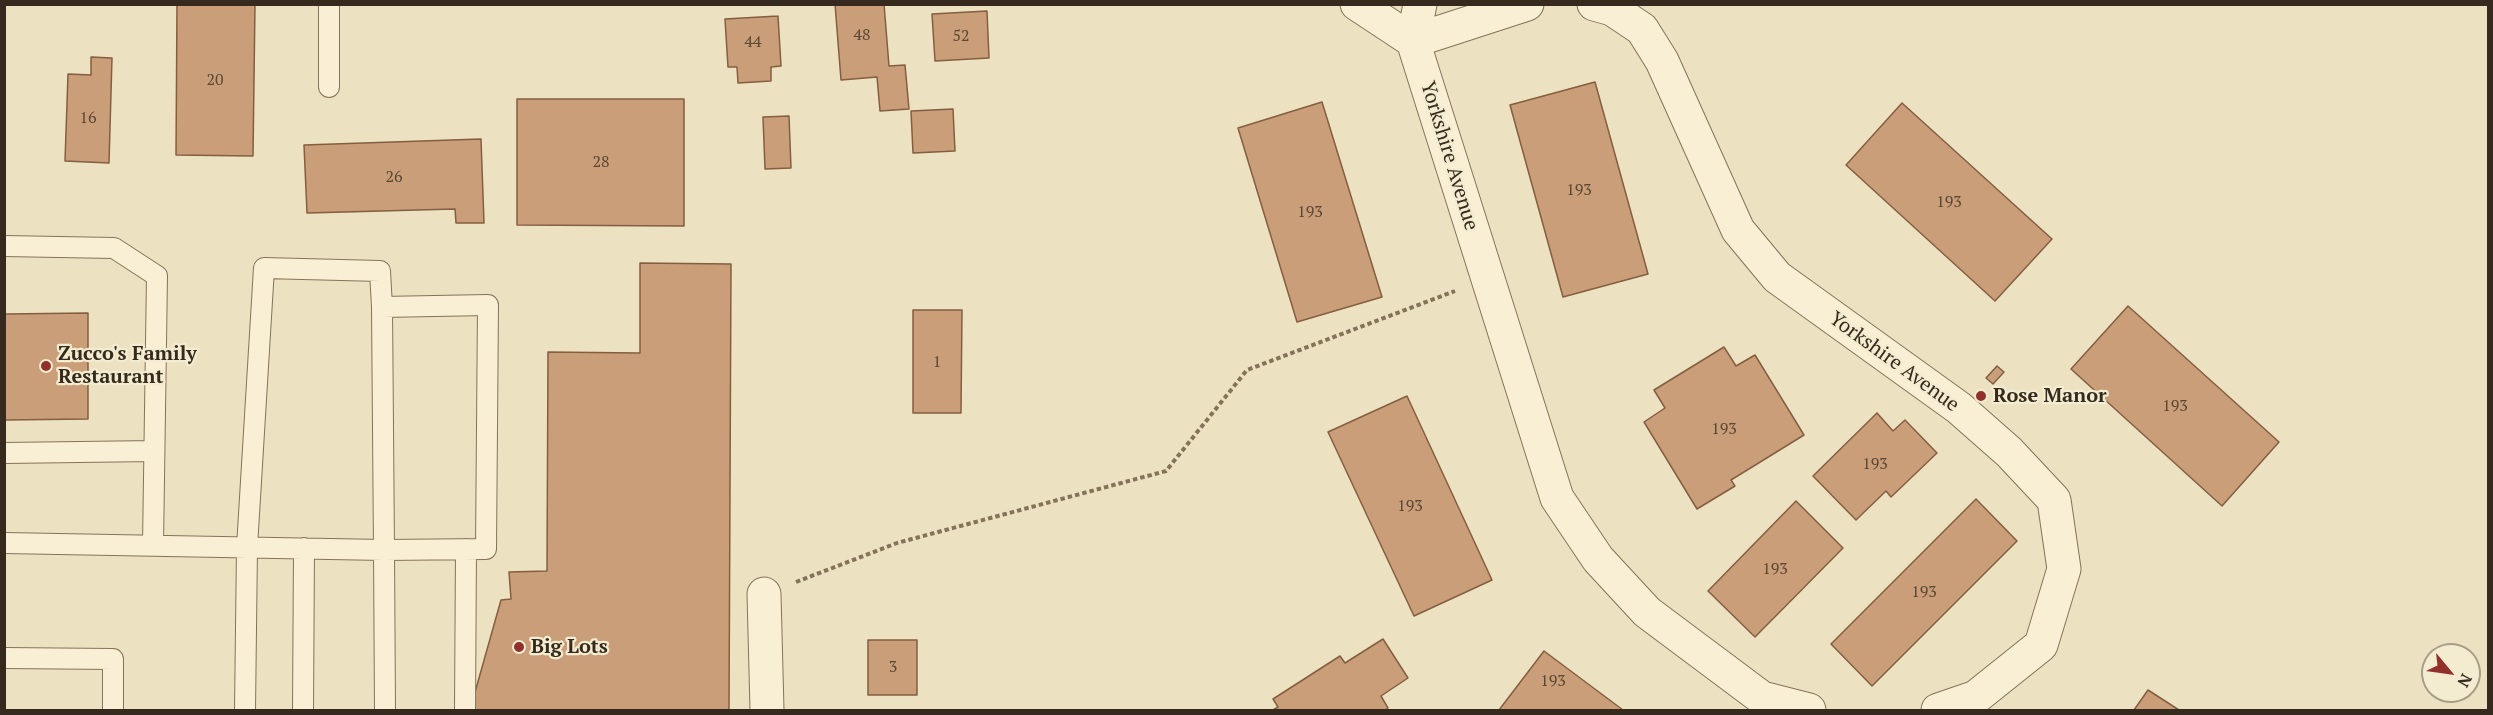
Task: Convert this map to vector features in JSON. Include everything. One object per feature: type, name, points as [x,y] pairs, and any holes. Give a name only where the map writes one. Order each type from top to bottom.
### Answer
[{"type":"street","points":[[1357,4],[1413,41]]},
{"type":"street","points":[[1413,41],[1420,4]]},
{"type":"street","points":[[1413,41],[1527,4]]},
{"type":"street","name":"Yorkshire Avenue","points":[[1594,4],[1612,9],[1642,29],[1662,62],[1738,230],[1777,277],[1959,408],[2010,452],[2054,500],[2064,569],[2041,645],[1976,697],[1938,711]]},
{"type":"street","name":"Yorkshire Avenue","points":[[1413,41],[1557,498],[1598,558],[1647,612],[1762,698],[1809,711]]},
{"type":"street","points":[[764,594],[767,711]]},
{"type":"lane","points":[[329,4],[329,87]]},
{"type":"lane","points":[[4,246],[114,248],[156,276],[153,546]]},
{"type":"lane","points":[[245,711],[247,547],[264,268],[380,271],[385,711]]},
{"type":"lane","points":[[4,543],[384,550],[486,549],[488,305],[382,307]]},
{"type":"lane","points":[[4,453],[154,452]]},
{"type":"lane","points":[[303,711],[304,548]]},
{"type":"lane","points":[[465,711],[466,549]]},
{"type":"lane","points":[[4,658],[113,659],[113,711]]},
{"type":"path","points":[[764,594],[897,543],[1166,471],[1247,370],[1488,279]]},
{"type":"building","points":[[177,4],[255,4],[253,156],[176,155]]},
{"type":"building","points":[[835,4],[884,4],[889,66],[905,65],[909,109],[880,111],[877,77],[841,80]]},
{"type":"building","points":[[987,11],[989,58],[935,61],[932,14]]},
{"type":"building","points":[[778,16],[781,66],[771,67],[771,81],[738,83],[737,67],[728,67],[725,19]]},
{"type":"building","points":[[91,57],[112,58],[109,163],[65,161],[68,74],[91,75]]},
{"type":"building","points":[[1595,82],[1648,274],[1563,297],[1510,105]]},
{"type":"building","points":[[517,99],[684,99],[684,226],[517,225]]},
{"type":"building","points":[[1322,102],[1382,297],[1297,322],[1238,128]]},
{"type":"building","points":[[1902,103],[2052,239],[1995,301],[1846,165]]},
{"type":"building","points":[[953,109],[955,151],[913,153],[911,111]]},
{"type":"building","points":[[789,116],[791,168],[765,169],[763,117]]},
{"type":"building","points":[[481,139],[484,223],[456,223],[455,209],[307,213],[304,145]]},
{"type":"building","points":[[640,263],[731,264],[729,710],[470,710],[501,600],[511,599],[509,572],[547,571],[548,352],[640,353]]},
{"type":"building","name":"Zucco's Family Restaurant","points":[[4,303],[5,314],[88,313],[88,419],[4,420]]},
{"type":"building","points":[[2128,306],[2279,442],[2222,506],[2071,369]]},
{"type":"building","points":[[913,310],[962,310],[961,413],[913,413]]},
{"type":"building","points":[[1724,347],[1736,366],[1755,355],[1804,435],[1731,480],[1735,486],[1697,509],[1644,422],[1665,408],[1654,390]]},
{"type":"building","points":[[1997,366],[2004,372],[1993,384],[1986,378]]},
{"type":"building","points":[[1407,396],[1492,580],[1414,616],[1328,432]]},
{"type":"building","points":[[1877,413],[1893,431],[1905,420],[1937,453],[1891,497],[1886,491],[1856,520],[1813,476]]},
{"type":"building","points":[[1976,499],[2017,541],[1872,686],[1831,644]]},
{"type":"building","points":[[1796,501],[1843,548],[1755,637],[1708,591]]},
{"type":"building","points":[[1383,639],[1408,678],[1381,696],[1388,708],[1385,710],[1273,710],[1278,707],[1273,699],[1340,656],[1345,663]]},
{"type":"building","points":[[868,640],[917,640],[917,695],[868,695]]},
{"type":"building","points":[[1544,651],[1623,710],[1499,710]]},
{"type":"building","points":[[2148,690],[2179,710],[2134,710]]},
{"type":"place","name":"Zucco's Family Restaurant","points":[[46,366]]},
{"type":"place","name":"Rose Manor","points":[[1981,396]]},
{"type":"place","name":"Big Lots","points":[[519,647]]}]
